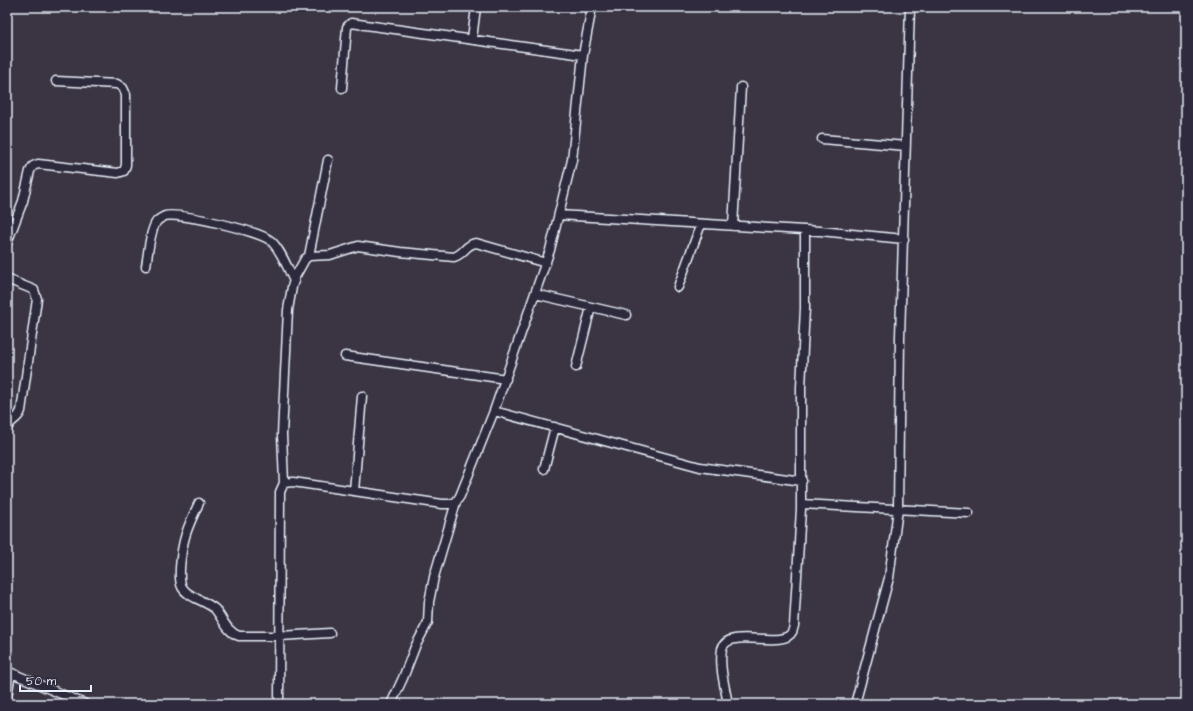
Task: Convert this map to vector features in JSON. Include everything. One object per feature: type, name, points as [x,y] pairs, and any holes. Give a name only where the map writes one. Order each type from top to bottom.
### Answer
[{"type":"street","points":[[472,39],[476,7]]},
{"type":"street","points":[[392,704],[415,647],[428,622],[429,602],[434,577],[456,502],[460,496],[494,411],[546,263],[572,160],[583,55],[592,7]]},
{"type":"street","points":[[855,704],[889,578],[898,509],[900,337],[910,7]]},
{"type":"street","points":[[342,88],[347,26],[351,23],[583,55]]},
{"type":"street","points":[[7,243],[24,201],[30,171],[33,166],[38,164],[118,173],[124,171],[126,165],[126,95],[124,88],[117,84],[56,80]]},
{"type":"street","points":[[733,226],[741,87]]},
{"type":"street","points":[[822,139],[906,146]]},
{"type":"street","points":[[280,704],[280,492],[284,483],[282,435],[288,310],[294,281],[302,265],[309,256],[328,160]]},
{"type":"street","points":[[559,215],[805,230],[904,239]]},
{"type":"street","points":[[146,266],[152,233],[156,222],[164,216],[173,216],[222,224],[262,235],[271,241],[277,249],[294,281]]},
{"type":"street","points":[[678,287],[700,224]]},
{"type":"street","points":[[728,704],[723,678],[722,661],[722,648],[725,643],[732,639],[778,639],[792,633],[802,481],[801,387],[805,308],[805,230]]},
{"type":"street","points":[[309,256],[330,255],[358,246],[454,257],[459,255],[466,246],[471,243],[476,243],[546,263]]},
{"type":"street","points":[[7,278],[34,290],[37,299],[21,411],[19,416],[8,425],[7,428]]},
{"type":"street","points":[[535,294],[626,315]]},
{"type":"street","points":[[576,367],[591,307]]},
{"type":"street","points":[[345,356],[506,379]]},
{"type":"street","points":[[354,491],[362,396]]},
{"type":"street","points":[[494,411],[700,467],[802,481]]},
{"type":"street","points":[[544,469],[555,427]]},
{"type":"street","points":[[284,483],[293,482],[442,504],[456,502]]},
{"type":"street","points":[[199,503],[189,524],[182,549],[180,579],[182,587],[187,592],[214,609],[234,634],[239,636],[280,636],[330,633]]},
{"type":"street","points":[[801,504],[968,513]]},
{"type":"street","points":[[7,696],[9,672],[74,702],[85,704]]}]
